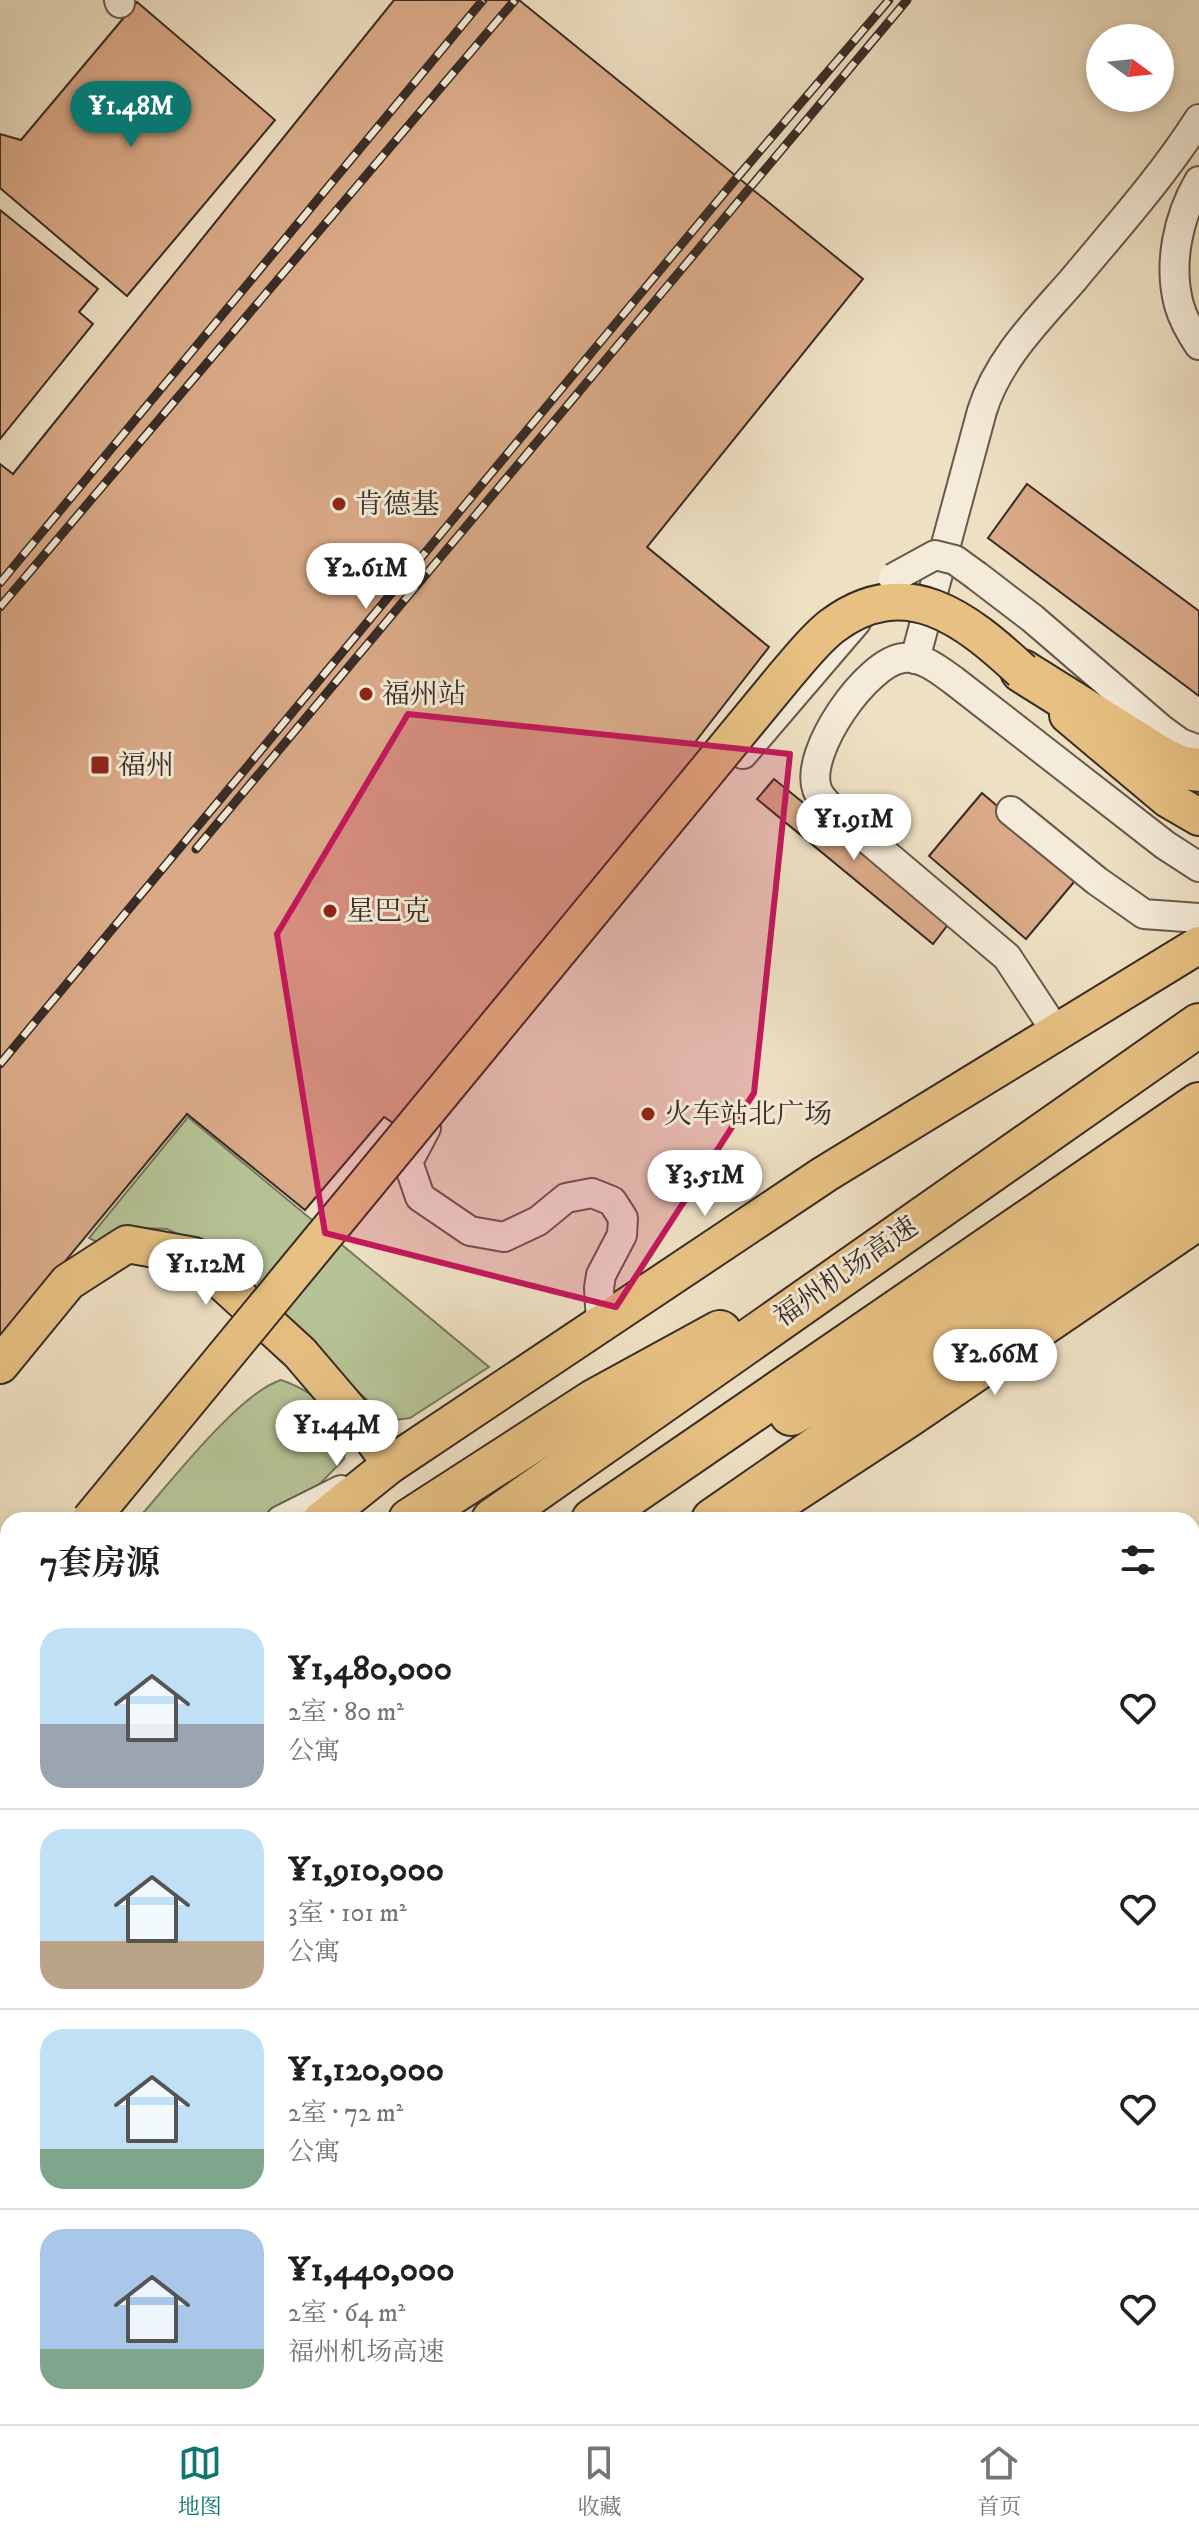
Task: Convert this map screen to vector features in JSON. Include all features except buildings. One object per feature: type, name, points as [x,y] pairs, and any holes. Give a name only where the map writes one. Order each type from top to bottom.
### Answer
[{"type":"highway","points":[[1022,671],[1164,760],[1182,768],[1199,770]]},
{"type":"highway","name":"福州机场高速","points":[[504,1512],[1199,1025]]},
{"type":"highway","points":[[605,1512],[1199,1104]]},
{"type":"highway","points":[[620,1512],[910,1346],[1199,1138]]},
{"type":"highway","points":[[726,1512],[1198,1213]]},
{"type":"highway","points":[[422,1512],[594,1401],[897,1236]]},
{"type":"main road","points":[[97,1512],[785,676],[831,627],[874,605],[895,601],[919,603],[966,625],[992,643],[1090,735],[1168,799],[1199,817]]},
{"type":"main road","points":[[331,1512],[391,1464],[825,1174],[1199,945]]},
{"type":"main road","points":[[766,1512],[910,1418],[1198,1213]]},
{"type":"main road","points":[[0,1365],[68,1282],[127,1244],[194,1256],[300,1353],[391,1464]]},
{"type":"main road","points":[[344,1512],[391,1464]]},
{"type":"street","points":[[915,659],[982,411],[994,378],[1029,331],[1152,188],[1199,119]]},
{"type":"street","points":[[1199,181],[1180,222],[1176,276],[1178,303],[1199,345]]},
{"type":"street","points":[[601,1323],[601,1275],[622,1235],[623,1218],[612,1201],[592,1193],[566,1198],[538,1221],[504,1237],[470,1231],[420,1197],[408,1162],[428,1125],[893,578],[935,555],[955,560],[1032,618],[1161,729],[1180,743],[1199,750]]},
{"type":"street","points":[[1057,1033],[1007,957],[832,809],[817,789],[816,761],[829,729],[873,674],[893,661],[923,661],[953,680],[1165,845],[1199,867]]},
{"type":"street","points":[[1011,811],[1097,881],[1144,914],[1199,918]]},
{"type":"street","points":[[297,1512],[391,1464]]},
{"type":"highlighted area","points":[[408,714],[790,754],[754,1093],[616,1307],[325,1233],[277,934]]},
{"type":"green space","points":[[188,1117],[489,1367],[410,1418],[395,1420],[380,1412],[198,1243],[167,1229],[145,1228],[97,1242],[89,1238]]},
{"type":"green space","points":[[281,1380],[307,1392],[333,1411],[343,1426],[344,1459],[315,1489],[273,1512],[144,1512],[225,1421],[264,1388]]},
{"type":"railway","points":[[0,583],[483,0]]},
{"type":"railway","points":[[0,607],[515,0]]},
{"type":"railway","points":[[0,1064],[735,180],[889,0]]},
{"type":"railway","points":[[196,849],[907,0]]},
{"type":"place","name":"肯德基","points":[[339,504]]},
{"type":"place","name":"福州站","points":[[366,694]]},
{"type":"place","name":"福州","points":[[100,765]]},
{"type":"place","name":"星巴克","points":[[330,911]]},
{"type":"place","name":"火车站北广场","points":[[648,1114]]}]
